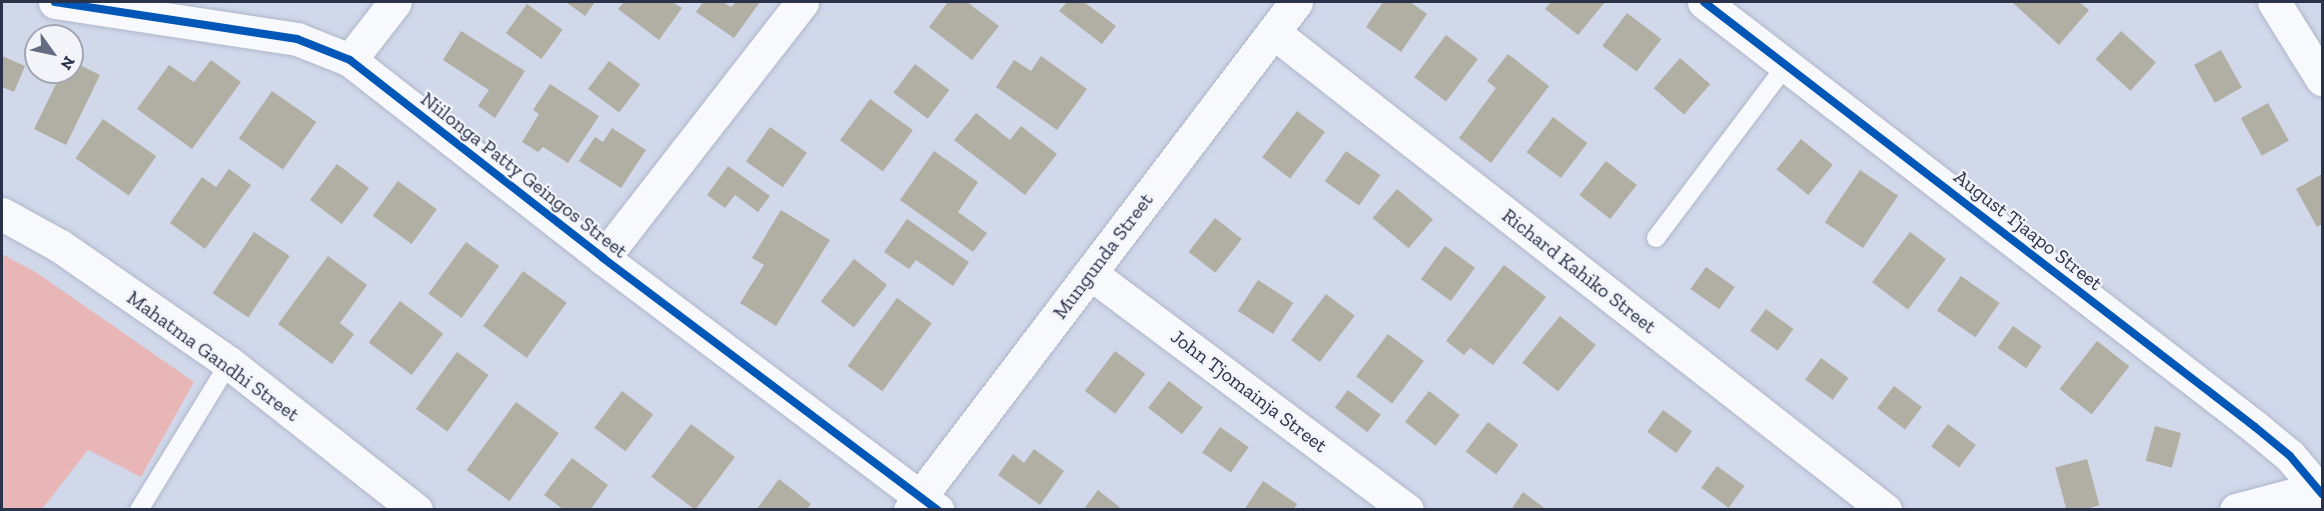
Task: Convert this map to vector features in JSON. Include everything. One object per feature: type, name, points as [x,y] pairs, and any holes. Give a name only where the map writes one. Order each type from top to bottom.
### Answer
[{"type":"street","name":"Niilonga Patty Geingos Street","points":[[55,2],[297,39],[350,60],[923,505]]},
{"type":"street","points":[[350,60],[395,2]]},
{"type":"street","points":[[603,258],[802,2]]},
{"type":"street","name":"Mungunda Street","points":[[923,505],[1090,273],[1296,2]]},
{"type":"street","name":"August Tjaapo Street","points":[[1704,2],[2256,428],[2290,456],[2321,491]]},
{"type":"street","points":[[2274,2],[2322,79]]},
{"type":"street","name":"Richard Kahiko Street","points":[[1273,33],[1885,510]]},
{"type":"street","name":"Mahatma Gandhi Street","points":[[2,214],[60,246],[229,363],[416,510]]},
{"type":"street","name":"John Tjomainja Street","points":[[1090,273],[1407,510]]},
{"type":"street","points":[[2236,510],[2321,491]]},
{"type":"lane","points":[[1656,238],[1786,64]]},
{"type":"lane","points":[[139,510],[229,363]]},
{"type":"shaded area","points":[[2,254],[37,273],[194,382],[141,477],[88,450],[42,509],[2,509]]},
{"type":"building","points":[[566,2],[595,2],[585,16]]},
{"type":"building","points":[[624,2],[672,2],[682,8],[659,40],[618,9]]},
{"type":"building","points":[[703,2],[723,2],[731,7],[736,2],[760,2],[734,38],[696,12]]},
{"type":"building","points":[[948,2],[967,2],[999,26],[972,60],[929,27]]},
{"type":"building","points":[[1067,2],[1084,2],[1116,26],[1102,44],[1059,11]]},
{"type":"building","points":[[1383,2],[1410,2],[1427,14],[1401,52],[1366,27]]},
{"type":"building","points":[[1551,2],[1605,2],[1578,35],[1545,9]]},
{"type":"building","points":[[2012,2],[2079,2],[2089,10],[2059,45]]},
{"type":"building","points":[[527,4],[563,30],[541,59],[506,33]]},
{"type":"building","points":[[1627,13],[1661,39],[1637,72],[1602,46]]},
{"type":"building","points":[[461,31],[525,71],[495,118],[478,106],[489,90],[443,60]]},
{"type":"building","points":[[2121,31],[2156,62],[2131,91],[2096,59]]},
{"type":"building","points":[[1446,35],[1478,59],[1446,101],[1414,77]]},
{"type":"building","points":[[2221,50],[2242,88],[2215,103],[2194,65]]},
{"type":"building","points":[[1508,54],[1549,86],[1491,163],[1459,138],[1496,88],[1487,81]]},
{"type":"building","points":[[2,56],[24,66],[24,68],[14,92],[2,87]]},
{"type":"building","points":[[1041,56],[1087,89],[1057,130],[996,87],[1014,60],[1031,71]]},
{"type":"building","points":[[1680,58],[1710,84],[1684,114],[1654,88]]},
{"type":"building","points":[[211,60],[241,82],[192,149],[137,109],[169,65],[194,82]]},
{"type":"building","points":[[609,61],[640,84],[619,112],[588,89]]},
{"type":"building","points":[[915,64],[949,90],[928,119],[893,93]]},
{"type":"building","points":[[84,67],[100,75],[66,145],[34,129],[56,84],[84,84]]},
{"type":"building","points":[[550,84],[599,116],[568,163],[543,147],[538,152],[522,142],[539,114],[533,110]]},
{"type":"building","points":[[272,91],[316,122],[283,169],[239,139]]},
{"type":"building","points":[[870,99],[913,130],[883,171],[840,140]]},
{"type":"building","points":[[2268,103],[2289,141],[2262,156],[2241,118]]},
{"type":"building","points":[[1297,111],[1325,132],[1290,178],[1262,157]]},
{"type":"building","points":[[976,113],[1010,140],[1021,126],[1057,154],[1025,195],[954,140]]},
{"type":"building","points":[[1553,117],[1587,143],[1561,178],[1527,152]]},
{"type":"building","points":[[103,119],[156,156],[129,196],[75,158]]},
{"type":"building","points":[[770,127],[807,153],[783,187],[746,161]]},
{"type":"building","points":[[612,128],[646,150],[621,188],[579,161],[595,137],[603,142]]},
{"type":"building","points":[[1801,139],[1833,165],[1808,195],[1776,169]]},
{"type":"building","points":[[934,151],[978,182],[958,212],[987,233],[973,252],[900,200]]},
{"type":"building","points":[[1346,151],[1380,175],[1359,205],[1325,181]]},
{"type":"building","points":[[1606,161],[1637,185],[1610,219],[1580,195]]},
{"type":"building","points":[[337,164],[369,188],[342,224],[310,200]]},
{"type":"building","points":[[728,166],[770,196],[758,212],[735,195],[725,208],[707,195]]},
{"type":"building","points":[[229,169],[251,185],[205,249],[170,223],[202,177],[216,187]]},
{"type":"building","points":[[1860,170],[1898,196],[1863,248],[1825,222]]},
{"type":"building","points":[[2322,174],[2322,224],[2317,227],[2296,189]]},
{"type":"building","points":[[398,181],[437,209],[412,244],[373,216]]},
{"type":"building","points":[[1397,189],[1433,219],[1409,248],[1373,218]]},
{"type":"building","points":[[781,210],[830,240],[776,326],[740,303],[764,265],[752,258]]},
{"type":"building","points":[[1215,218],[1242,239],[1215,273],[1189,252]]},
{"type":"building","points":[[907,219],[969,262],[953,286],[916,260],[909,269],[884,252]]},
{"type":"building","points":[[254,232],[290,256],[248,317],[213,293]]},
{"type":"building","points":[[1910,232],[1946,259],[1908,309],[1872,282]]},
{"type":"building","points":[[466,242],[499,266],[462,318],[428,294]]},
{"type":"building","points":[[1445,246],[1475,268],[1451,301],[1421,279]]},
{"type":"building","points":[[328,256],[367,285],[340,323],[354,334],[332,364],[278,324]]},
{"type":"building","points":[[854,259],[887,285],[854,327],[821,302]]},
{"type":"building","points":[[1504,265],[1546,297],[1493,365],[1470,348],[1464,355],[1446,341]]},
{"type":"building","points":[[1706,267],[1735,287],[1719,309],[1691,289]]},
{"type":"building","points":[[523,271],[567,303],[527,358],[483,326]]},
{"type":"building","points":[[1961,276],[2000,303],[1975,337],[1937,310]]},
{"type":"building","points":[[1258,280],[1293,303],[1273,334],[1238,311]]},
{"type":"building","points":[[1326,294],[1355,316],[1320,362],[1291,340]]},
{"type":"building","points":[[897,298],[932,323],[882,391],[848,366]]},
{"type":"building","points":[[400,301],[443,333],[412,375],[369,343]]},
{"type":"building","points":[[1766,309],[1794,329],[1778,351],[1750,331]]},
{"type":"building","points":[[1560,316],[1596,345],[1558,392],[1522,363]]},
{"type":"building","points":[[2013,326],[2042,346],[2026,368],[1998,348]]},
{"type":"building","points":[[1388,334],[1424,361],[1392,403],[1356,376]]},
{"type":"building","points":[[2097,341],[2129,366],[2092,414],[2059,389]]},
{"type":"building","points":[[1115,351],[1145,374],[1115,414],[1085,391]]},
{"type":"building","points":[[457,352],[489,375],[447,432],[416,409]]},
{"type":"building","points":[[1821,358],[1849,378],[1833,400],[1805,380]]},
{"type":"building","points":[[1169,381],[1203,407],[1182,434],[1148,408]]},
{"type":"building","points":[[1894,386],[1922,407],[1905,429],[1877,408]]},
{"type":"building","points":[[1348,390],[1381,415],[1368,432],[1335,408]]},
{"type":"building","points":[[622,391],[653,414],[625,451],[594,428]]},
{"type":"building","points":[[1429,391],[1460,415],[1436,446],[1405,422]]},
{"type":"building","points":[[516,402],[559,433],[510,501],[467,470]]},
{"type":"building","points":[[1663,410],[1692,431],[1676,453],[1647,432]]},
{"type":"building","points":[[1488,422],[1518,445],[1496,474],[1466,452]]},
{"type":"building","points":[[691,424],[735,457],[695,510],[651,477]]},
{"type":"building","points":[[1948,424],[1976,445],[1959,467],[1931,446]]},
{"type":"building","points":[[2155,426],[2181,433],[2172,468],[2146,461]]},
{"type":"building","points":[[1220,427],[1249,447],[1231,472],[1202,452]]},
{"type":"building","points":[[1034,449],[1064,471],[1040,505],[998,475],[1013,454],[1024,463]]},
{"type":"building","points":[[572,458],[608,485],[590,510],[564,510],[544,495]]},
{"type":"building","points":[[2087,459],[2099,505],[2082,510],[2067,510],[2055,468]]},
{"type":"building","points":[[1717,466],[1745,486],[1729,508],[1701,488]]},
{"type":"building","points":[[779,479],[811,504],[806,510],[756,510]]},
{"type":"building","points":[[1263,481],[1297,504],[1293,510],[1244,510]]},
{"type":"building","points":[[1098,490],[1123,510],[1083,510]]},
{"type":"building","points":[[1523,492],[1547,510],[1511,510]]},
{"type":"cycle path","points":[[55,2],[297,39],[350,60],[603,258],[938,510]]},
{"type":"cycle path","points":[[1704,2],[2255,427],[2290,456],[2322,494]]}]
